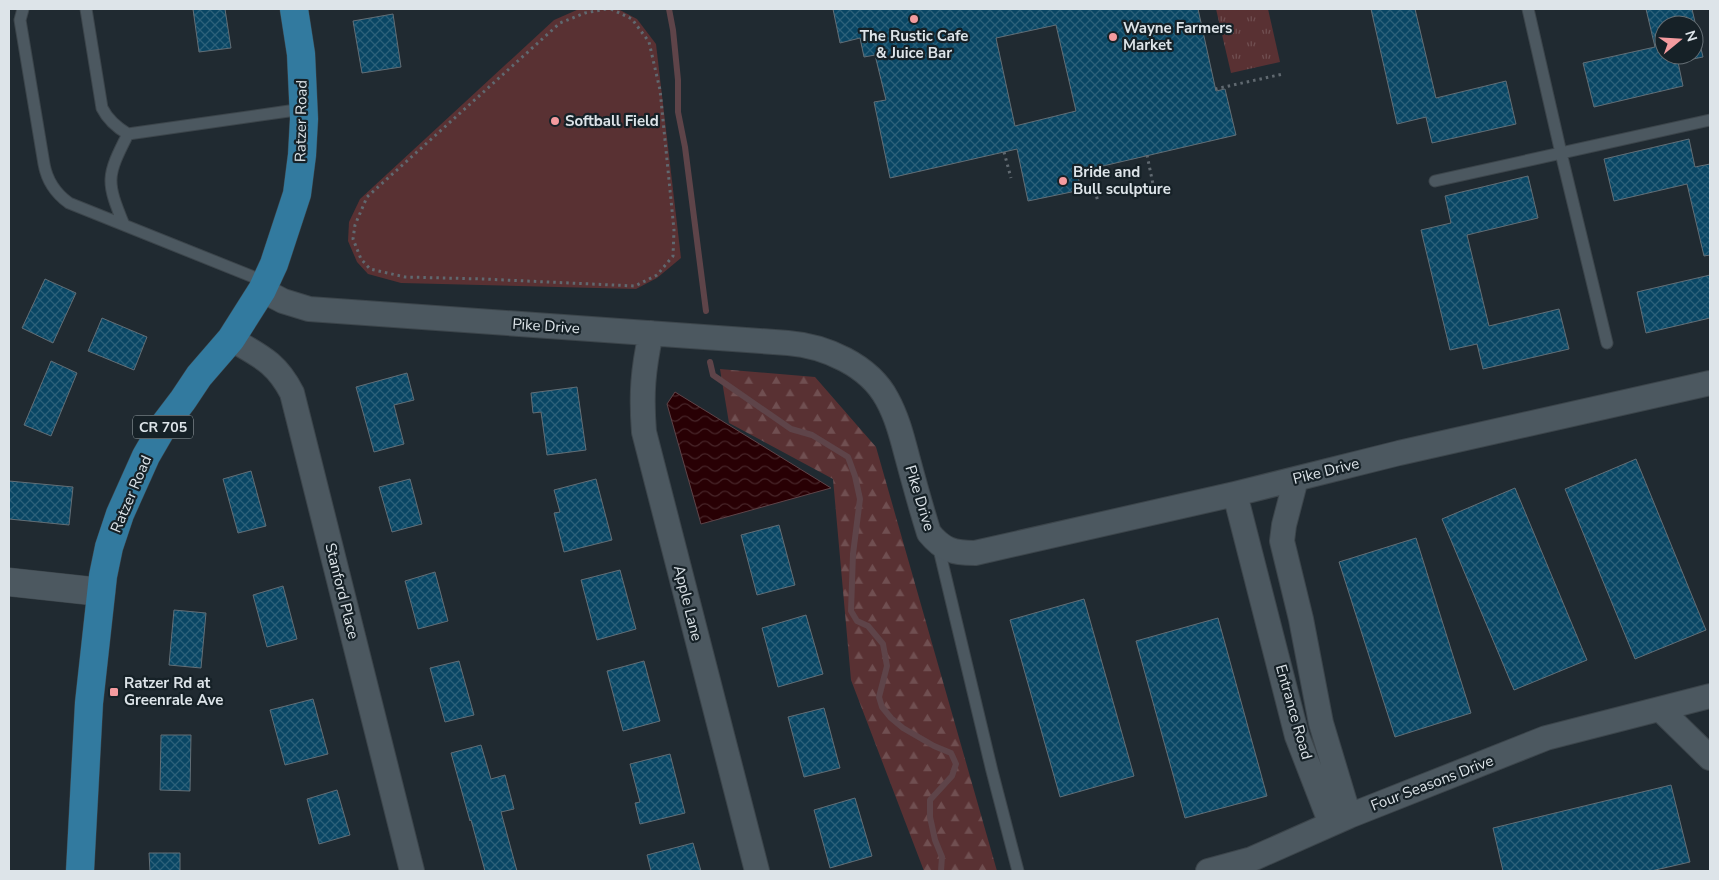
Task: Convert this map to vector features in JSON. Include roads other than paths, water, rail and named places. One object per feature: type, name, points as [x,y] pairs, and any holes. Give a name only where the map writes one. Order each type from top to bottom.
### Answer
[{"type":"main road","name":"Ratzer Road","points":[[80,871],[89,703],[103,576],[109,547],[120,514],[146,456],[164,425],[199,376],[231,339],[264,286],[297,194],[302,155],[303,109],[301,54],[294,9]]},
{"type":"street","name":"Pike Drive","points":[[264,286],[283,301],[309,310],[799,344],[826,351],[850,363],[870,378],[886,397],[897,418],[929,533],[937,543],[959,553],[975,553],[1235,494],[1399,453],[1710,383]]},
{"type":"street","name":"Apple Lane","points":[[650,333],[644,363],[641,398],[644,432],[757,871]]},
{"type":"street","name":"Stanford Place","points":[[231,339],[270,363],[284,377],[292,393],[412,871]]},
{"type":"street","name":"Entrance Road","points":[[1296,479],[1282,540],[1301,619],[1340,820]]},
{"type":"street","name":"Entrance Road","points":[[1235,494],[1271,628],[1297,736],[1340,820]]},
{"type":"street","points":[[9,582],[102,592]]},
{"type":"street","points":[[1271,628],[1301,619]]},
{"type":"street","name":"Four Seasons Drive","points":[[1208,871],[1252,859],[1340,820],[1546,738],[1710,696]]},
{"type":"street","points":[[1660,709],[1710,758]]},
{"type":"lane","points":[[23,9],[20,20],[46,175],[59,196],[68,203],[124,225],[264,286]]},
{"type":"lane","points":[[86,9],[102,108],[106,117],[128,134],[303,109]]},
{"type":"lane","points":[[1528,9],[1607,343]]},
{"type":"lane","points":[[1434,181],[1710,120]]},
{"type":"lane","points":[[124,225],[114,201],[110,184],[115,161],[128,134]]},
{"type":"lane","points":[[937,543],[989,762],[1018,871]]},
{"type":"water","points":[[675,392],[831,488],[701,524],[667,404]]},
{"type":"waterway","points":[[669,9],[678,80],[678,112],[685,147],[706,311]]},
{"type":"waterway","points":[[710,362],[713,375],[791,429],[812,435],[848,457],[855,476],[860,499],[853,554],[851,611],[857,621],[868,626],[883,644],[887,666],[879,697],[882,707],[903,728],[934,746],[951,753],[956,764],[952,776],[930,800],[930,817],[935,840],[942,857],[941,871]]},
{"type":"place","name":"The Rustic Cafe & Juice Bar","points":[[914,19]]},
{"type":"place","name":"Wayne Farmers Market","points":[[1113,37]]},
{"type":"place","name":"Softball Field","points":[[555,121]]},
{"type":"place","name":"Bride and Bull sculpture","points":[[1063,181]]},
{"type":"place","name":"Ratzer Rd at Greenrale Ave","points":[[114,692]]}]
